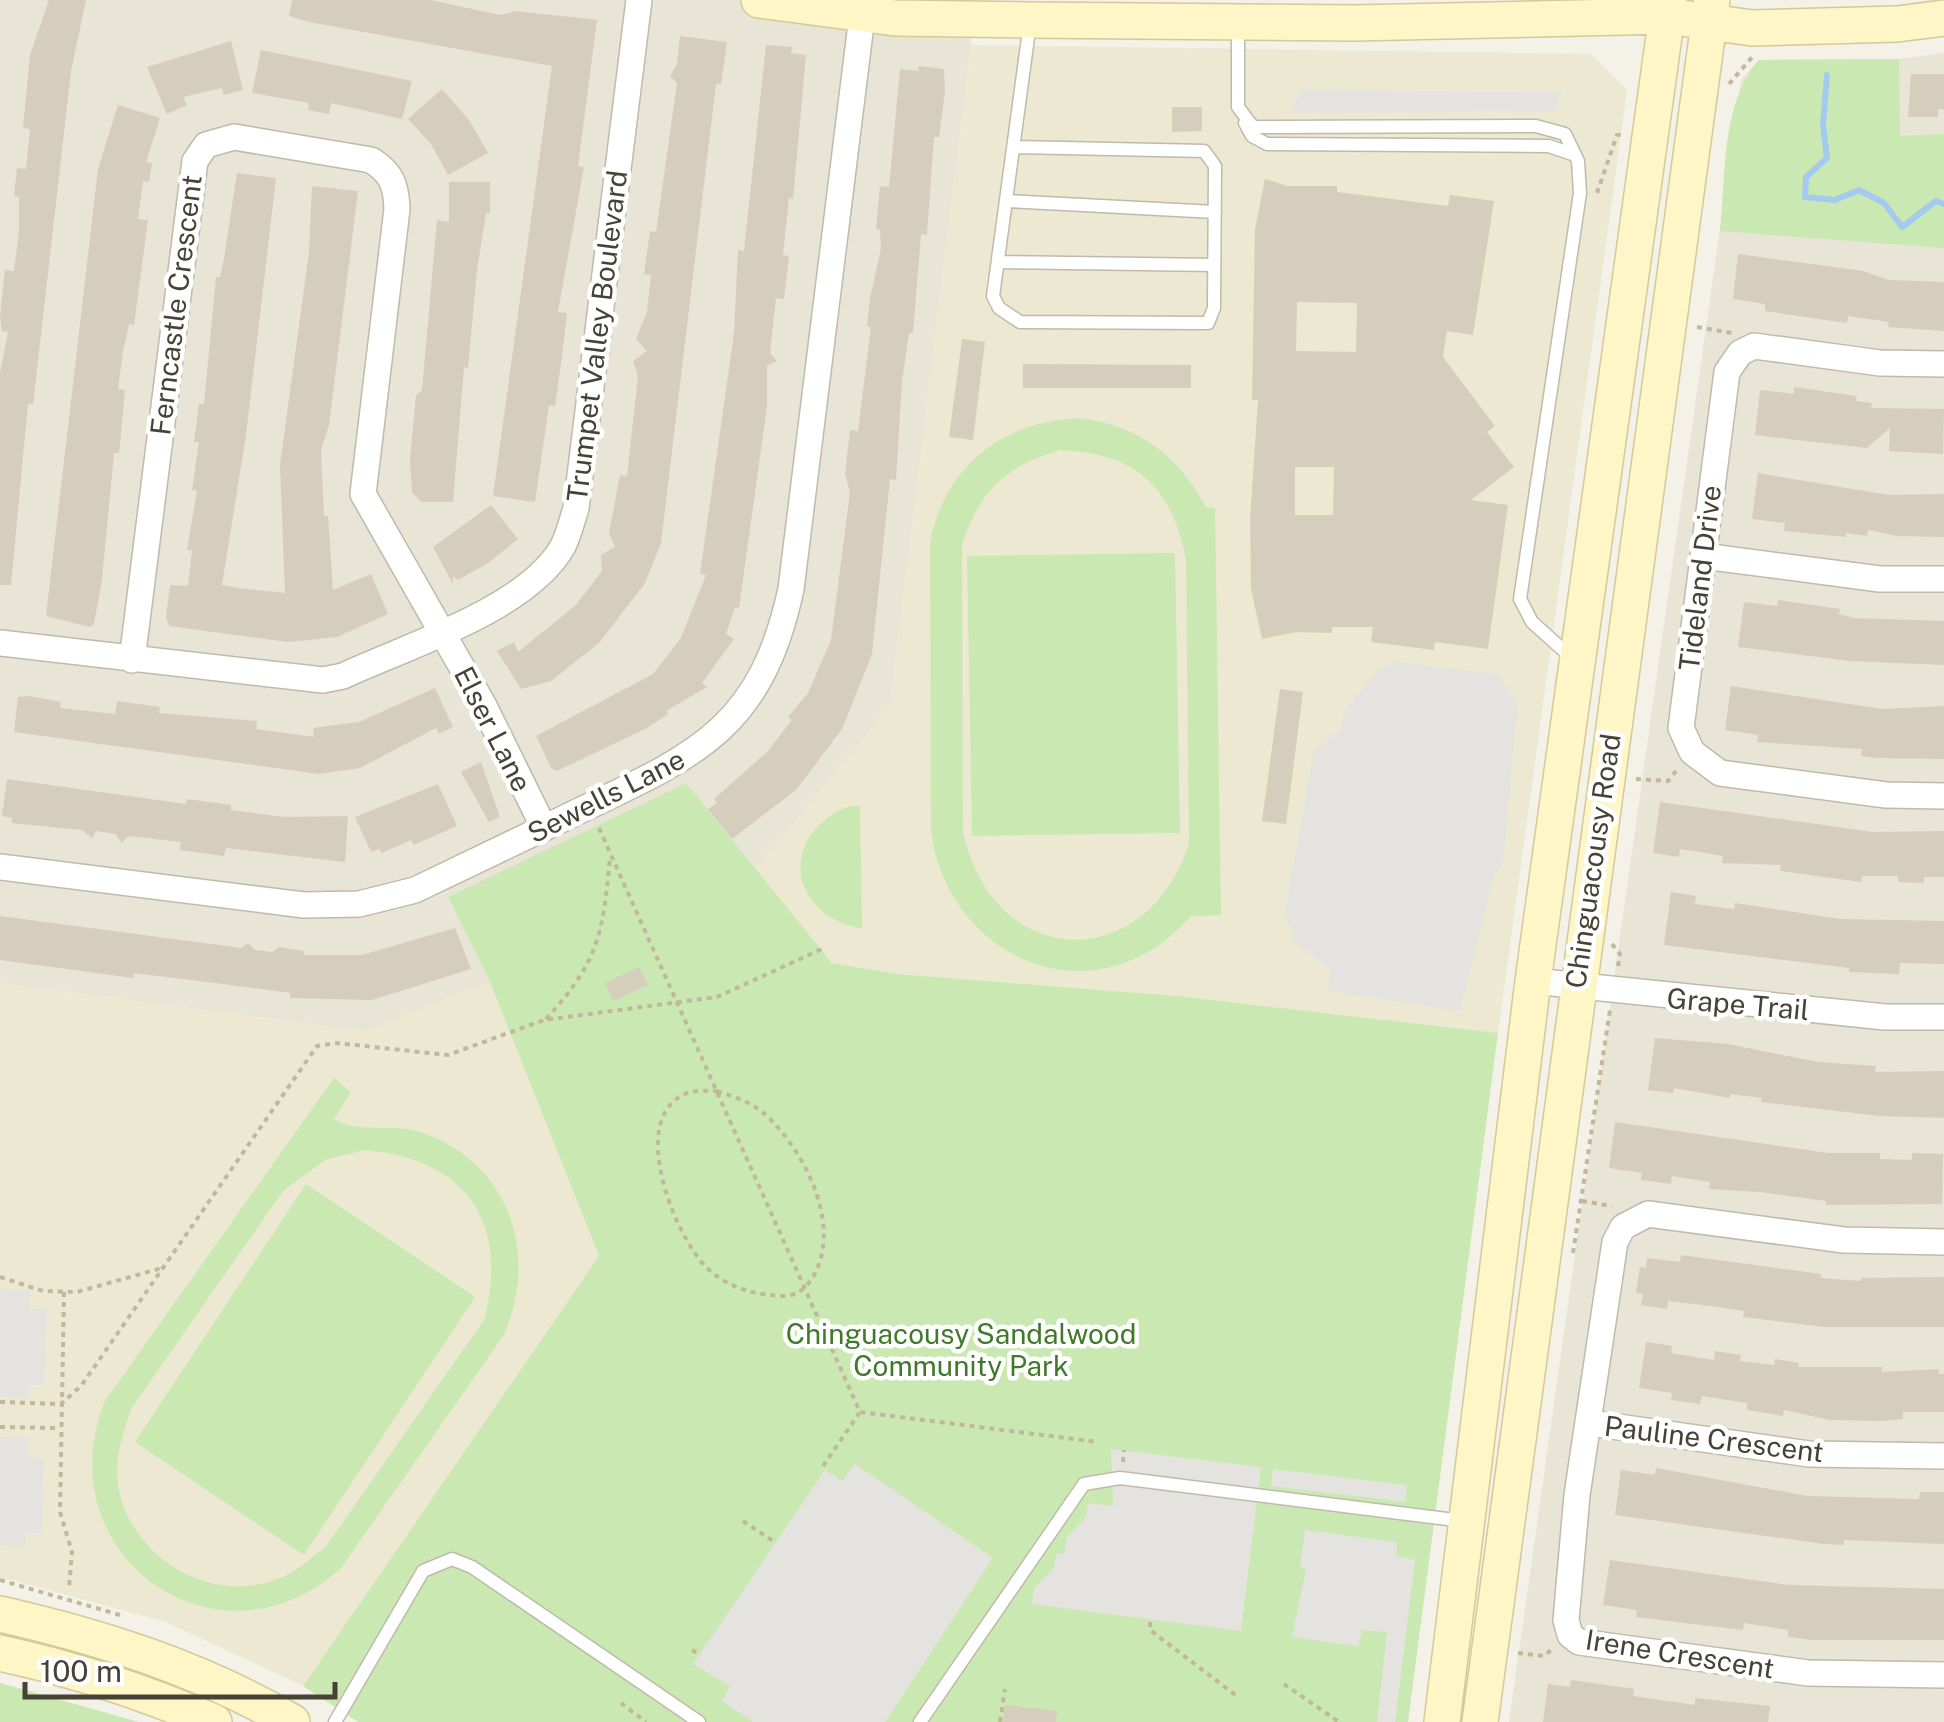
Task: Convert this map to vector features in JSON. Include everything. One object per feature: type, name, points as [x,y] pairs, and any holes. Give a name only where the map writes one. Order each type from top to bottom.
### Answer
[{"type":"main road","points":[[758,0],[1030,20],[1354,23],[1668,8],[1710,11],[1752,28],[1897,24],[1944,18]]},
{"type":"main road","name":"Chinguacousy Road","points":[[1442,1722],[1533,981],[1668,8]]},
{"type":"main road","name":"Chinguacousy Road","points":[[1480,1722],[1710,11]]},
{"type":"main road","points":[[0,1614],[146,1654],[292,1722]]},
{"type":"main road","points":[[0,1654],[66,1668],[214,1722]]},
{"type":"street","name":"Trumpet Valley Boulevard","points":[[0,643],[323,680],[343,676],[521,591],[563,546],[570,528],[639,0]]},
{"type":"street","name":"Sewells Lane","points":[[0,867],[304,905],[359,904],[415,890],[699,749],[752,693],[777,644],[791,589],[864,8]]},
{"type":"street","name":"Ferncastle Crescent","points":[[132,660],[194,161],[206,145],[234,136],[371,160],[387,170],[396,187],[363,494],[440,631]]},
{"type":"street","points":[[1746,350],[1754,346],[1880,363],[1944,364]]},
{"type":"street","name":"Tideland Drive","points":[[1692,752],[1682,728],[1727,372],[1746,350]]},
{"type":"street","points":[[1703,556],[1880,578],[1944,580]]},
{"type":"street","name":"Elser Lane","points":[[440,631],[544,828]]},
{"type":"street","points":[[1692,752],[1720,773],[1886,795],[1944,796]]},
{"type":"street","name":"Grape Trail","points":[[1533,981],[1885,1017],[1944,1018]]},
{"type":"street","name":"Pauline Crescent","points":[[1944,1242],[1844,1240],[1648,1214],[1623,1227],[1615,1242],[1590,1423],[1809,1454],[1944,1456]]},
{"type":"street","name":"Irene Crescent","points":[[1590,1423],[1575,1513],[1566,1620],[1570,1635],[1579,1642],[1808,1674],[1944,1676]]},
{"type":"lane","points":[[1016,147],[1204,151],[1215,166],[1214,308],[1208,323],[1020,322],[998,308],[994,296],[1030,20]]},
{"type":"lane","points":[[1238,21],[1238,107],[1252,136],[1267,144],[1550,146],[1575,155]]},
{"type":"lane","points":[[1238,107],[1254,128],[1536,126],[1565,134],[1575,155],[1580,193],[1520,599],[1532,622],[1578,663]]},
{"type":"lane","points":[[1008,201],[1215,212]]},
{"type":"lane","points":[[998,262],[1214,265]]},
{"type":"lane","points":[[920,1722],[1084,1484],[1092,1480],[1120,1478],[1467,1522]]},
{"type":"lane","points":[[336,1722],[423,1571],[452,1559],[472,1567],[699,1722]]},
{"type":"path","points":[[1580,193],[1596,196],[1618,135],[1626,135]]},
{"type":"path","points":[[1697,327],[1733,333],[1746,350]]},
{"type":"path","points":[[1626,778],[1668,781],[1692,752]]},
{"type":"path","points":[[596,824],[860,1412]]},
{"type":"path","points":[[544,1020],[577,985],[595,954],[610,852]]},
{"type":"path","points":[[0,1402],[61,1404],[81,1386],[317,1046],[336,1043],[448,1055],[544,1020],[679,1004],[730,992],[824,948]]},
{"type":"path","points":[[717,1091],[749,1102],[772,1121],[806,1169],[823,1216],[822,1262],[806,1288],[790,1296],[748,1294],[707,1268],[682,1232],[660,1179],[658,1134],[668,1108],[687,1093],[717,1091]]},
{"type":"path","points":[[0,1276],[43,1291],[64,1292],[111,1286],[150,1268],[162,1268]]},
{"type":"path","points":[[64,1292],[60,1512],[73,1559],[69,1588]]},
{"type":"path","points":[[860,1412],[1098,1442]]},
{"type":"path","points":[[824,1466],[860,1412]]},
{"type":"path","points":[[0,1427],[61,1428]]},
{"type":"path","points":[[1122,1467],[1124,1450]]},
{"type":"path","points":[[743,1521],[773,1541]]},
{"type":"path","points":[[1150,1622],[1150,1630],[1238,1697]]},
{"type":"path","points":[[1508,1652],[1544,1656],[1570,1635]]},
{"type":"path","points":[[1284,1684],[1339,1722]]},
{"type":"path","points":[[1000,1722],[1005,1690]]},
{"type":"path","points":[[621,1703],[646,1722]]},
{"type":"shaded area","points":[[0,0],[967,0],[971,45],[890,706],[754,871],[686,783],[448,898],[490,982],[365,1031],[0,983]]},
{"type":"shaded area","points":[[971,45],[1591,54],[1627,90],[1498,1033],[1177,996],[898,974],[832,963],[754,871],[890,706]]},
{"type":"shaded area","points":[[1944,53],[1944,1722],[1509,1722],[1741,80],[1759,60],[1899,59]]},
{"type":"shaded area","points":[[1302,90],[1562,92],[1554,111],[1289,113]]},
{"type":"shaded area","points":[[1395,662],[1498,675],[1518,704],[1503,861],[1492,881],[1460,1011],[1326,990],[1331,969],[1294,941],[1285,911],[1314,751],[1341,729],[1345,709],[1378,671]]},
{"type":"shaded area","points":[[490,982],[599,1256],[303,1686],[166,1622],[0,1577],[0,983],[365,1031]]},
{"type":"shaded area","points":[[0,1289],[30,1290],[29,1309],[47,1309],[44,1385],[28,1385],[27,1398],[0,1397]]},
{"type":"shaded area","points":[[0,1437],[27,1438],[27,1457],[44,1458],[42,1533],[26,1533],[25,1546],[0,1545]]},
{"type":"shaded area","points":[[1111,1449],[1261,1467],[1241,1631],[1032,1604],[1034,1588],[1054,1567],[1056,1554],[1064,1554],[1067,1537],[1086,1517],[1088,1503],[1113,1506]]},
{"type":"shaded area","points":[[855,1464],[993,1558],[885,1722],[753,1722],[722,1701],[730,1686],[693,1664],[825,1470],[842,1481]]},
{"type":"shaded area","points":[[1273,1469],[1407,1485],[1405,1502],[1271,1486]]},
{"type":"shaded area","points":[[1305,1530],[1397,1542],[1396,1556],[1415,1560],[1395,1722],[1377,1722],[1387,1632],[1362,1630],[1358,1646],[1292,1637],[1306,1569],[1300,1567]]},
{"type":"green space","points":[[1899,59],[1900,136],[1944,134],[1944,248],[1720,231],[1732,118],[1747,77],[1759,60]]},
{"type":"green space","points":[[1080,418],[1139,436],[1183,472],[1206,507],[1215,508],[1221,915],[1191,916],[1156,947],[1119,965],[1081,971],[1045,967],[1012,954],[982,932],[958,904],[940,870],[931,831],[930,542],[949,491],[982,452],[1003,438],[1052,421]],"holes":[[[1061,450],[1110,458],[1146,478],[1171,511],[1186,559],[1189,844],[1168,888],[1139,918],[1106,935],[1070,940],[1036,931],[1005,911],[979,877],[963,832],[962,544],[987,494],[1011,472]]]},
{"type":"green space","points":[[1175,553],[1180,833],[972,836],[967,556]]},
{"type":"green space","name":"Chinguacousy Sandalwood Community Park","points":[[686,783],[832,963],[898,974],[1177,996],[1498,1033],[1408,1722],[358,1722],[303,1686],[599,1256],[490,982],[448,897]]},
{"type":"green space","points":[[850,806],[860,806],[862,928],[837,920],[818,908],[806,891],[801,873],[802,853],[811,835],[827,819]]},
{"type":"green space","points":[[334,1078],[351,1092],[334,1119],[355,1126],[423,1133],[453,1147],[477,1166],[496,1189],[517,1244],[514,1304],[504,1335],[341,1568],[293,1599],[244,1611],[196,1605],[154,1584],[120,1551],[98,1507],[92,1457],[105,1401]],"holes":[[[365,1150],[400,1156],[430,1167],[454,1182],[472,1202],[491,1253],[484,1320],[327,1545],[271,1582],[237,1586],[213,1584],[190,1576],[151,1549],[124,1508],[117,1465],[131,1409],[283,1191],[325,1160]]]},
{"type":"green space","points":[[306,1184],[475,1297],[304,1555],[135,1442]]},
{"type":"green space","points":[[0,1683],[139,1722],[0,1722]]},
{"type":"building","points":[[49,0],[86,0],[71,71],[33,405],[28,404],[11,585],[0,585],[0,373],[8,332],[2,331],[0,316],[5,270],[14,271],[19,232],[19,197],[14,196],[17,168],[26,169],[30,129],[23,128],[30,55]]},
{"type":"building","points":[[292,0],[430,0],[501,15],[516,11],[597,20],[578,166],[584,167],[558,312],[567,313],[562,356],[555,406],[549,405],[535,502],[493,496],[552,66],[309,22],[289,16]]},
{"type":"building","points":[[680,36],[727,42],[721,85],[716,84],[661,543],[645,583],[599,643],[551,681],[521,689],[497,651],[514,642],[518,652],[576,605],[602,571],[601,555],[615,547],[609,533],[620,475],[627,476],[638,376],[633,361],[647,351],[636,339],[647,312],[651,275],[644,274],[650,231],[656,232],[677,83],[670,76],[677,64]]},
{"type":"building","points":[[231,41],[243,90],[224,95],[222,88],[183,97],[187,105],[167,114],[147,67]]},
{"type":"building","points":[[766,45],[792,47],[791,53],[806,55],[793,199],[789,198],[783,255],[789,256],[784,299],[776,298],[770,353],[777,361],[767,366],[767,406],[739,608],[735,607],[726,634],[734,639],[702,683],[707,687],[666,711],[668,714],[647,728],[557,771],[551,768],[536,736],[653,674],[681,638],[706,575],[700,574],[734,333],[738,250],[744,251]]},
{"type":"building","points":[[261,50],[412,81],[402,119],[331,103],[329,114],[308,110],[309,103],[252,93]]},
{"type":"building","points":[[919,66],[944,69],[945,91],[939,137],[934,137],[927,235],[921,234],[913,333],[909,333],[902,381],[896,480],[890,479],[872,654],[842,729],[796,790],[732,839],[708,809],[717,803],[714,799],[768,751],[792,720],[788,717],[808,693],[831,640],[850,492],[845,474],[850,430],[858,431],[871,327],[867,326],[870,299],[881,248],[880,230],[876,229],[880,186],[889,187],[900,69],[918,71]]},
{"type":"building","points":[[1911,74],[1944,74],[1944,109],[1938,109],[1938,117],[1908,117]]},
{"type":"building","points":[[442,89],[469,120],[488,153],[448,175],[431,144],[408,119]]},
{"type":"building","points":[[118,105],[160,118],[146,162],[152,163],[149,182],[143,181],[138,219],[148,220],[134,325],[129,324],[123,351],[118,389],[125,390],[119,453],[114,453],[102,580],[94,624],[90,627],[46,616],[98,169]]},
{"type":"building","points":[[1172,107],[1202,107],[1202,131],[1172,132]]},
{"type":"building","points":[[237,173],[276,178],[246,435],[222,585],[238,588],[285,593],[280,465],[309,252],[312,186],[358,191],[329,425],[321,450],[324,516],[328,516],[333,590],[371,574],[388,614],[337,637],[288,642],[169,626],[166,617],[170,585],[188,586],[192,550],[187,550],[197,491],[192,490],[199,442],[194,442],[199,404],[204,404],[216,277],[220,277],[224,259]]},
{"type":"building","points":[[1265,179],[1287,186],[1337,186],[1337,192],[1448,206],[1450,195],[1494,201],[1473,335],[1447,331],[1443,357],[1495,426],[1487,432],[1514,467],[1471,500],[1508,505],[1488,649],[1435,642],[1434,650],[1371,642],[1373,627],[1332,627],[1332,633],[1296,632],[1262,639],[1251,589],[1250,520],[1258,400],[1252,400],[1255,229]],"holes":[[[1297,302],[1357,303],[1356,352],[1296,351]],[[1295,467],[1334,467],[1333,515],[1295,515]]]},
{"type":"building","points":[[449,182],[490,182],[490,213],[486,213],[477,270],[468,368],[464,367],[453,502],[421,502],[412,492],[410,459],[416,395],[422,390],[437,220],[449,222]]},
{"type":"building","points":[[1738,254],[1863,271],[1889,280],[1944,282],[1944,331],[1888,327],[1889,322],[1848,316],[1847,323],[1765,311],[1765,304],[1733,299]]},
{"type":"building","points":[[962,339],[985,342],[973,440],[949,437]]},
{"type":"building","points":[[1023,364],[1191,365],[1191,388],[1023,388]]},
{"type":"building","points":[[1794,387],[1857,396],[1856,401],[1872,403],[1871,408],[1944,409],[1943,454],[1889,451],[1890,428],[1867,448],[1755,435],[1760,390],[1794,394]]},
{"type":"building","points":[[1758,473],[1888,495],[1944,494],[1944,537],[1897,536],[1868,530],[1867,536],[1846,533],[1846,537],[1784,531],[1785,523],[1752,519]]},
{"type":"building","points":[[491,505],[518,539],[488,563],[458,580],[453,576],[453,584],[433,547]]},
{"type":"building","points":[[1778,600],[1840,609],[1839,614],[1854,618],[1944,621],[1944,665],[1850,661],[1738,647],[1744,602],[1777,606]]},
{"type":"building","points":[[1731,686],[1882,709],[1944,706],[1944,759],[1876,758],[1861,756],[1862,749],[1757,742],[1758,735],[1725,730]]},
{"type":"building","points":[[435,688],[453,727],[439,734],[436,728],[360,768],[319,774],[14,732],[18,697],[29,696],[61,702],[60,708],[115,714],[117,701],[160,707],[159,713],[257,721],[256,729],[314,737],[313,728],[359,722]]},
{"type":"building","points":[[1280,689],[1303,692],[1286,824],[1262,821]]},
{"type":"building","points":[[481,762],[500,817],[489,822],[461,772]]},
{"type":"building","points":[[7,779],[186,804],[187,799],[231,805],[231,810],[285,817],[348,816],[345,862],[226,848],[224,856],[180,850],[181,842],[129,836],[121,843],[116,834],[96,831],[92,838],[82,830],[12,823],[12,818],[2,816]]},
{"type":"building","points":[[438,784],[457,826],[414,845],[411,840],[382,853],[379,849],[371,852],[355,817]]},
{"type":"building","points":[[1660,802],[1873,832],[1944,831],[1944,877],[1924,877],[1924,883],[1898,882],[1898,876],[1862,876],[1861,882],[1780,871],[1781,865],[1722,863],[1723,856],[1680,849],[1679,857],[1653,853]]},
{"type":"building","points":[[1671,892],[1696,896],[1695,904],[1734,909],[1735,903],[1840,919],[1944,921],[1944,964],[1900,963],[1899,974],[1849,972],[1849,968],[1664,945]]},
{"type":"building","points":[[0,916],[241,948],[248,943],[255,950],[272,952],[279,947],[304,951],[304,955],[362,955],[455,928],[471,969],[372,1000],[290,998],[290,993],[231,985],[134,973],[133,978],[0,960]]},
{"type":"building","points":[[639,967],[648,985],[613,1001],[605,983]]},
{"type":"building","points":[[1655,1038],[1728,1044],[1818,1062],[1876,1066],[1875,1072],[1944,1071],[1944,1118],[1880,1116],[1674,1088],[1673,1093],[1648,1090]]},
{"type":"building","points":[[1615,1122],[1828,1153],[1880,1153],[1880,1159],[1912,1160],[1912,1153],[1943,1154],[1942,1204],[1826,1205],[1826,1201],[1709,1189],[1710,1182],[1672,1176],[1671,1184],[1641,1180],[1642,1173],[1609,1168]]},
{"type":"building","points":[[1681,1255],[1821,1274],[1821,1278],[1861,1281],[1944,1277],[1944,1327],[1824,1327],[1743,1317],[1744,1311],[1711,1306],[1668,1301],[1667,1309],[1641,1305],[1643,1294],[1636,1293],[1640,1267],[1646,1268],[1647,1258],[1680,1262]]},
{"type":"building","points":[[1646,1342],[1672,1346],[1671,1353],[1714,1360],[1715,1351],[1741,1355],[1740,1361],[1774,1365],[1775,1359],[1799,1363],[1798,1367],[1882,1367],[1882,1372],[1939,1369],[1939,1374],[1944,1374],[1944,1412],[1903,1412],[1903,1419],[1882,1421],[1830,1420],[1784,1410],[1783,1416],[1747,1410],[1747,1403],[1702,1396],[1700,1404],[1671,1400],[1672,1393],[1639,1388]]},
{"type":"building","points":[[1656,1468],[1807,1496],[1919,1499],[1920,1492],[1944,1492],[1944,1544],[1844,1540],[1844,1545],[1824,1544],[1615,1515],[1621,1470],[1655,1475]]},
{"type":"building","points":[[1610,1560],[1789,1585],[1944,1589],[1944,1640],[1813,1640],[1788,1637],[1788,1630],[1744,1623],[1743,1630],[1636,1617],[1637,1610],[1603,1605]]},
{"type":"building","points":[[1571,1680],[1634,1689],[1633,1696],[1695,1705],[1695,1698],[1770,1706],[1768,1722],[1543,1722],[1548,1684],[1570,1687]]},
{"type":"building","points":[[1005,1705],[1057,1711],[1056,1722],[1003,1722]]},
{"type":"waterway","points":[[1827,75],[1823,125],[1827,158],[1806,177],[1805,197],[1835,200],[1859,190],[1884,203],[1902,227],[1936,201],[1944,204]]}]
